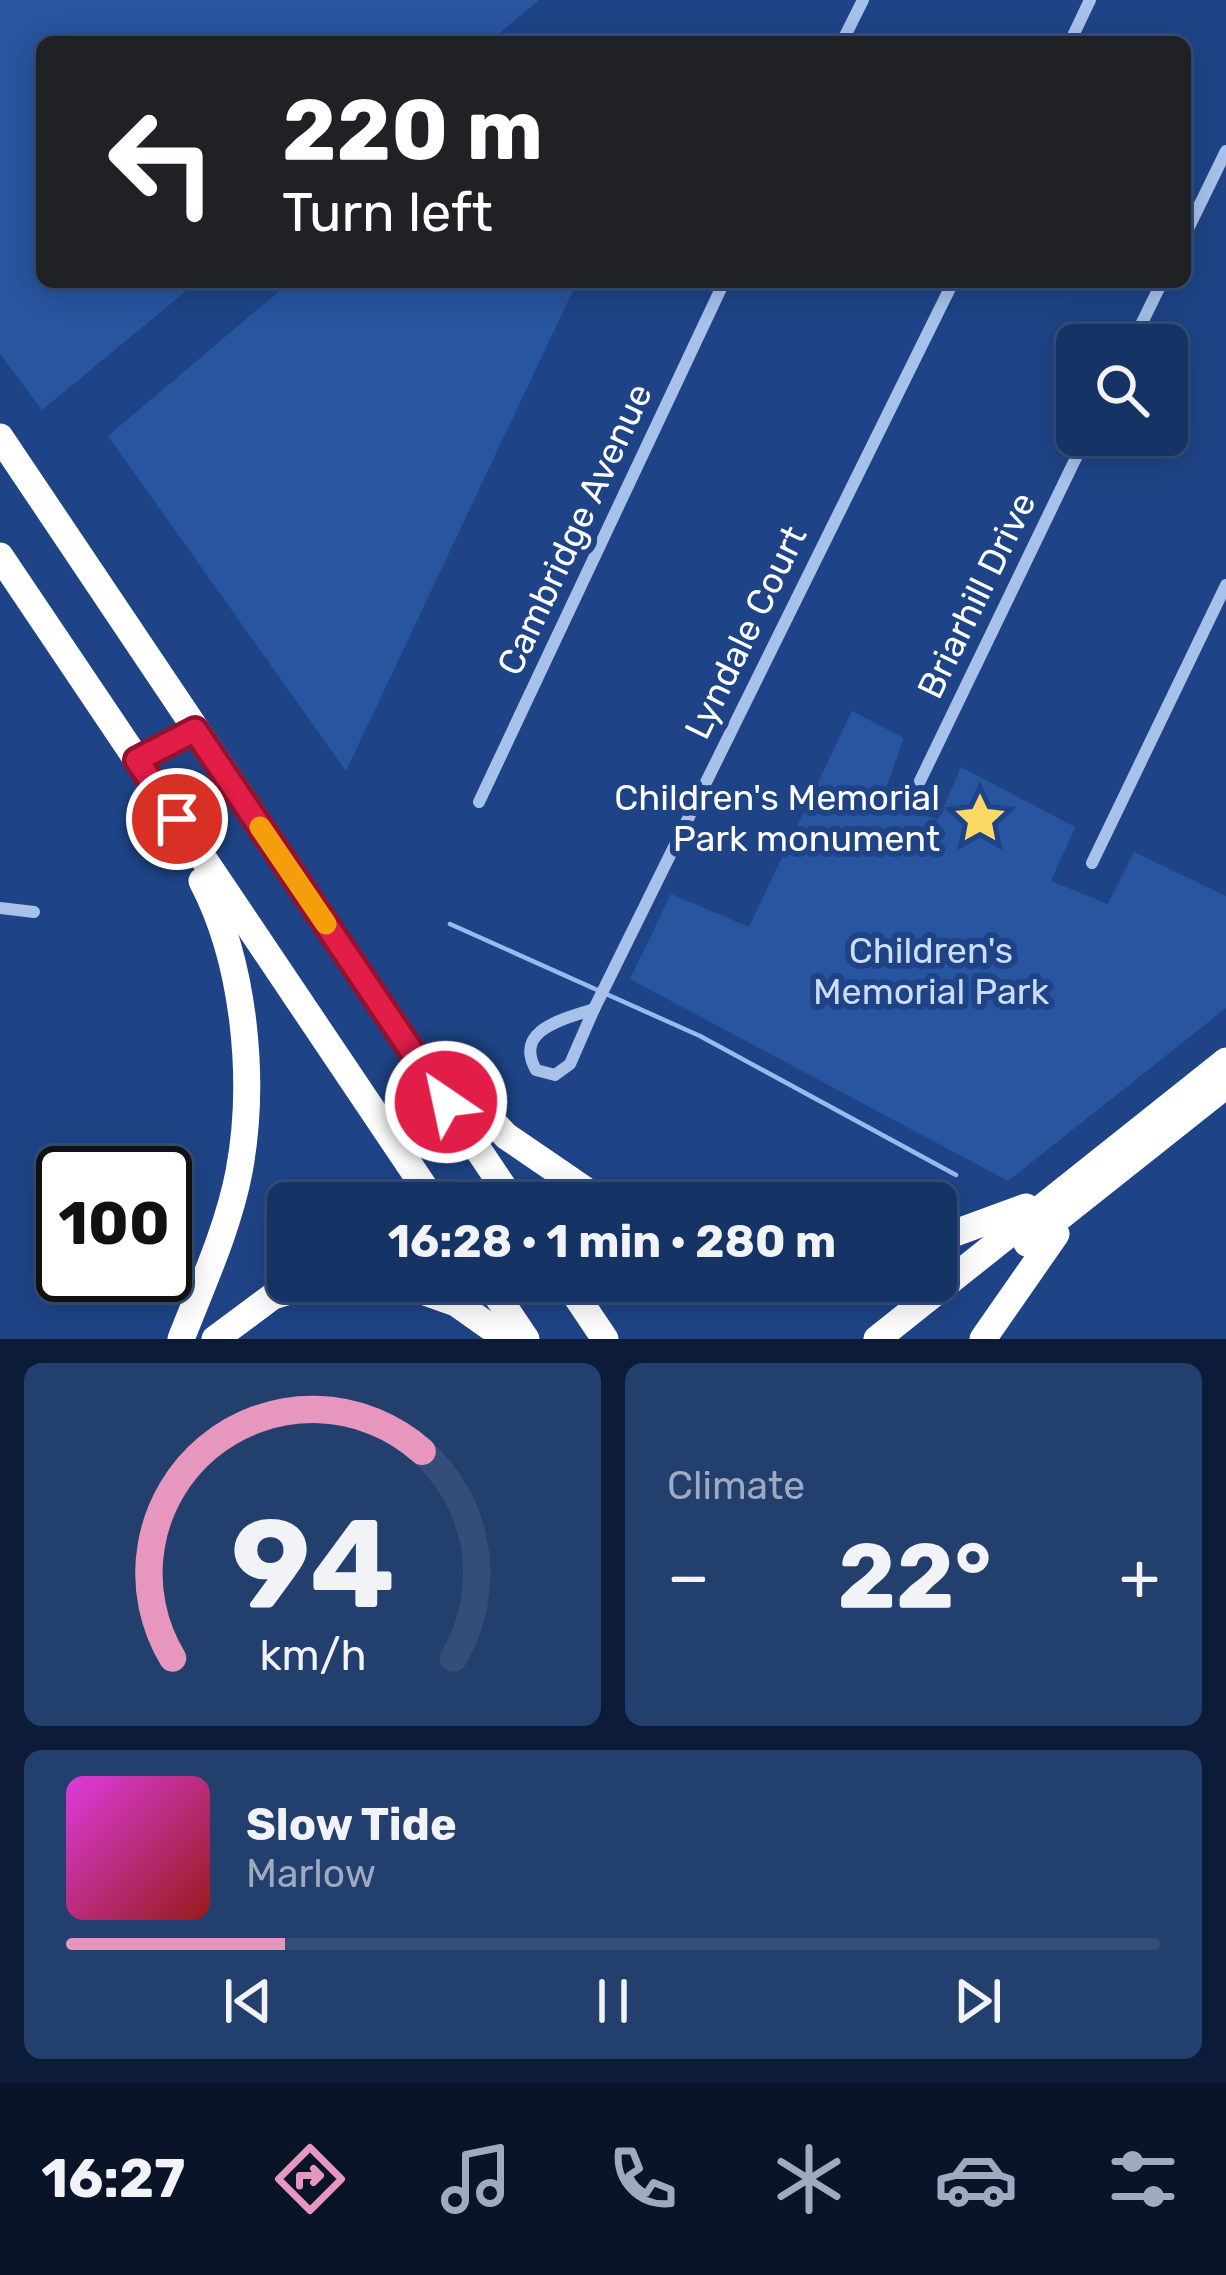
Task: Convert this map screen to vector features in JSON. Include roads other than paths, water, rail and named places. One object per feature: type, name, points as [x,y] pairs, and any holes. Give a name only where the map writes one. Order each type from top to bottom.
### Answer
[{"type":"highway","points":[[0,436],[500,1182]]},
{"type":"highway","points":[[0,556],[421,1182]]},
{"type":"highway","points":[[144,770],[212,899],[237,1003],[245,1079],[239,1172],[181,1339]]},
{"type":"highway","points":[[379,1001],[506,1136],[573,1182]]},
{"type":"highway","points":[[904,1339],[1109,1167],[1226,1061]]},
{"type":"highway","points":[[877,1339],[1226,1085]]},
{"type":"highway","points":[[957,1232],[1026,1207],[1109,1167]]},
{"type":"highway","points":[[983,1339],[1109,1167]]},
{"type":"highway","points":[[215,1339],[267,1300]]},
{"type":"highway","points":[[453,1302],[507,1339]]},
{"type":"highway","points":[[501,1302],[526,1339]]},
{"type":"highway","points":[[580,1302],[605,1339]]},
{"type":"street","points":[[845,36],[863,0]]},
{"type":"street","points":[[1073,36],[1090,0]]},
{"type":"street","points":[[1191,223],[1226,151]]},
{"type":"street","name":"Cambridge Avenue","points":[[479,802],[721,288]]},
{"type":"street","name":"Lyndale Court","points":[[594,1009],[544,1027],[532,1038],[529,1049],[536,1070],[555,1075],[570,1064],[950,288]]},
{"type":"street","points":[[1141,324],[1159,288]]},
{"type":"street","name":"Briarhill Drive","points":[[920,781],[1077,456]]},
{"type":"street","points":[[1092,863],[1226,585]]},
{"type":"street","points":[[0,908],[34,912]]},
{"type":"lane","points":[[144,770],[195,730]]},
{"type":"waterway","points":[[450,924],[700,1036],[956,1175]]},
{"type":"place","name":"Children's Memorial Park monument","points":[[980,818]]},
{"type":"park label","name":"Children's Memorial Park","points":[[931,970]]}]
